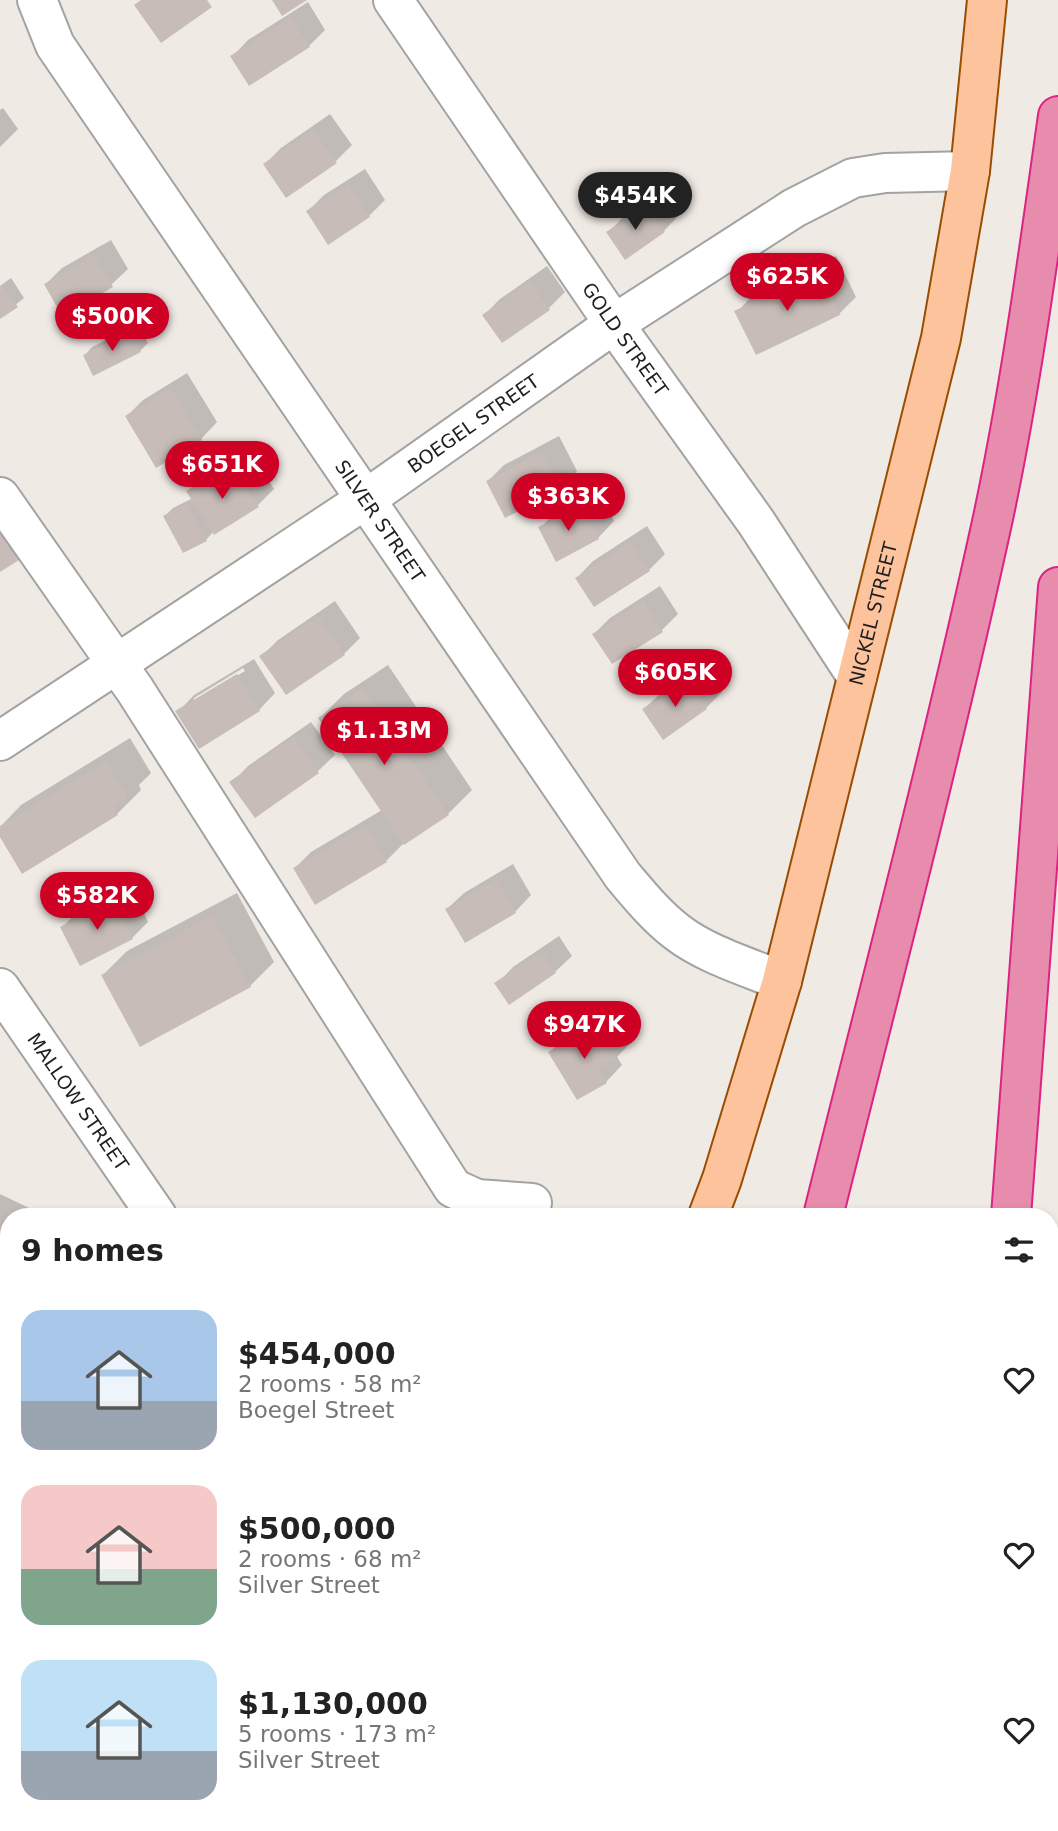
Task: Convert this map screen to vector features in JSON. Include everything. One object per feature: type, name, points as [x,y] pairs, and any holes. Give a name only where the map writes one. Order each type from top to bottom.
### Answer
[{"type":"highway","points":[[826,1208],[955,686],[993,516],[1032,306],[1058,116]]},
{"type":"highway","points":[[1012,1208],[1058,587]]},
{"type":"main road","name":"NICKEL STREET","points":[[711,1208],[782,981],[941,338],[970,171],[987,0]]},
{"type":"street","name":"SILVER STREET","points":[[37,0],[55,45],[623,876],[649,907],[678,933],[719,955],[782,981]]},
{"type":"street","name":"GOLD STREET","points":[[393,0],[614,324],[755,522],[857,677]]},
{"type":"street","name":"BOEGEL STREET","points":[[0,741],[366,499],[614,324],[794,208],[853,178],[885,173],[970,171]]},
{"type":"street","points":[[0,497],[117,663],[453,1188],[477,1199],[532,1203]]},
{"type":"street","name":"MALLOW STREET","points":[[0,988],[151,1208]]},
{"type":"building","points":[[141,0],[207,0],[212,7],[161,43],[134,5]]},
{"type":"building","points":[[272,0],[307,0],[282,16]]},
{"type":"building","points":[[291,17],[310,47],[249,86],[230,56]]},
{"type":"building","points":[[313,129],[337,163],[286,198],[263,164]]},
{"type":"building","points":[[348,184],[370,217],[328,245],[306,211]]},
{"type":"building","points":[[645,205],[665,232],[625,260],[606,232]]},
{"type":"building","points":[[94,255],[113,287],[62,316],[44,284]]},
{"type":"building","points":[[820,271],[840,315],[756,355],[734,311]]},
{"type":"building","points":[[530,281],[550,310],[502,343],[482,315]]},
{"type":"building","points":[[2,285],[18,307],[0,319],[0,286]]},
{"type":"building","points":[[130,331],[141,352],[93,376],[83,355]]},
{"type":"building","points":[[171,388],[202,440],[156,468],[125,416]]},
{"type":"building","points":[[542,451],[562,489],[505,518],[486,481]]},
{"type":"building","points":[[222,468],[233,485],[242,480],[259,507],[214,535],[186,491]]},
{"type":"building","points":[[187,503],[207,541],[183,553],[163,516]]},
{"type":"building","points":[[581,505],[599,539],[556,562],[538,527]]},
{"type":"building","points":[[0,529],[19,560],[0,572]]},
{"type":"building","points":[[630,542],[650,571],[594,607],[575,578]]},
{"type":"building","points":[[643,601],[663,632],[612,664],[592,634]]},
{"type":"building","points":[[318,616],[345,655],[286,695],[259,656]]},
{"type":"building","points":[[237,674],[260,711],[199,749],[175,711]]},
{"type":"building","points":[[687,679],[707,709],[663,740],[642,709]]},
{"type":"building","points":[[363,688],[449,815],[404,845],[318,718]]},
{"type":"building","points":[[294,737],[319,773],[255,818],[229,782]]},
{"type":"building","points":[[106,761],[128,798],[113,807],[118,815],[22,874],[0,837],[0,826]]},
{"type":"building","points":[[365,825],[387,862],[315,905],[293,868]]},
{"type":"building","points":[[496,879],[516,913],[465,943],[445,909]]},
{"type":"building","points":[[118,898],[126,912],[120,914],[133,939],[80,966],[60,927]]},
{"type":"building","points":[[212,916],[251,987],[140,1047],[101,975]]},
{"type":"building","points":[[542,951],[556,973],[509,1005],[494,983]]},
{"type":"building","points":[[597,1023],[618,1058],[599,1069],[607,1083],[577,1100],[548,1052]]}]
